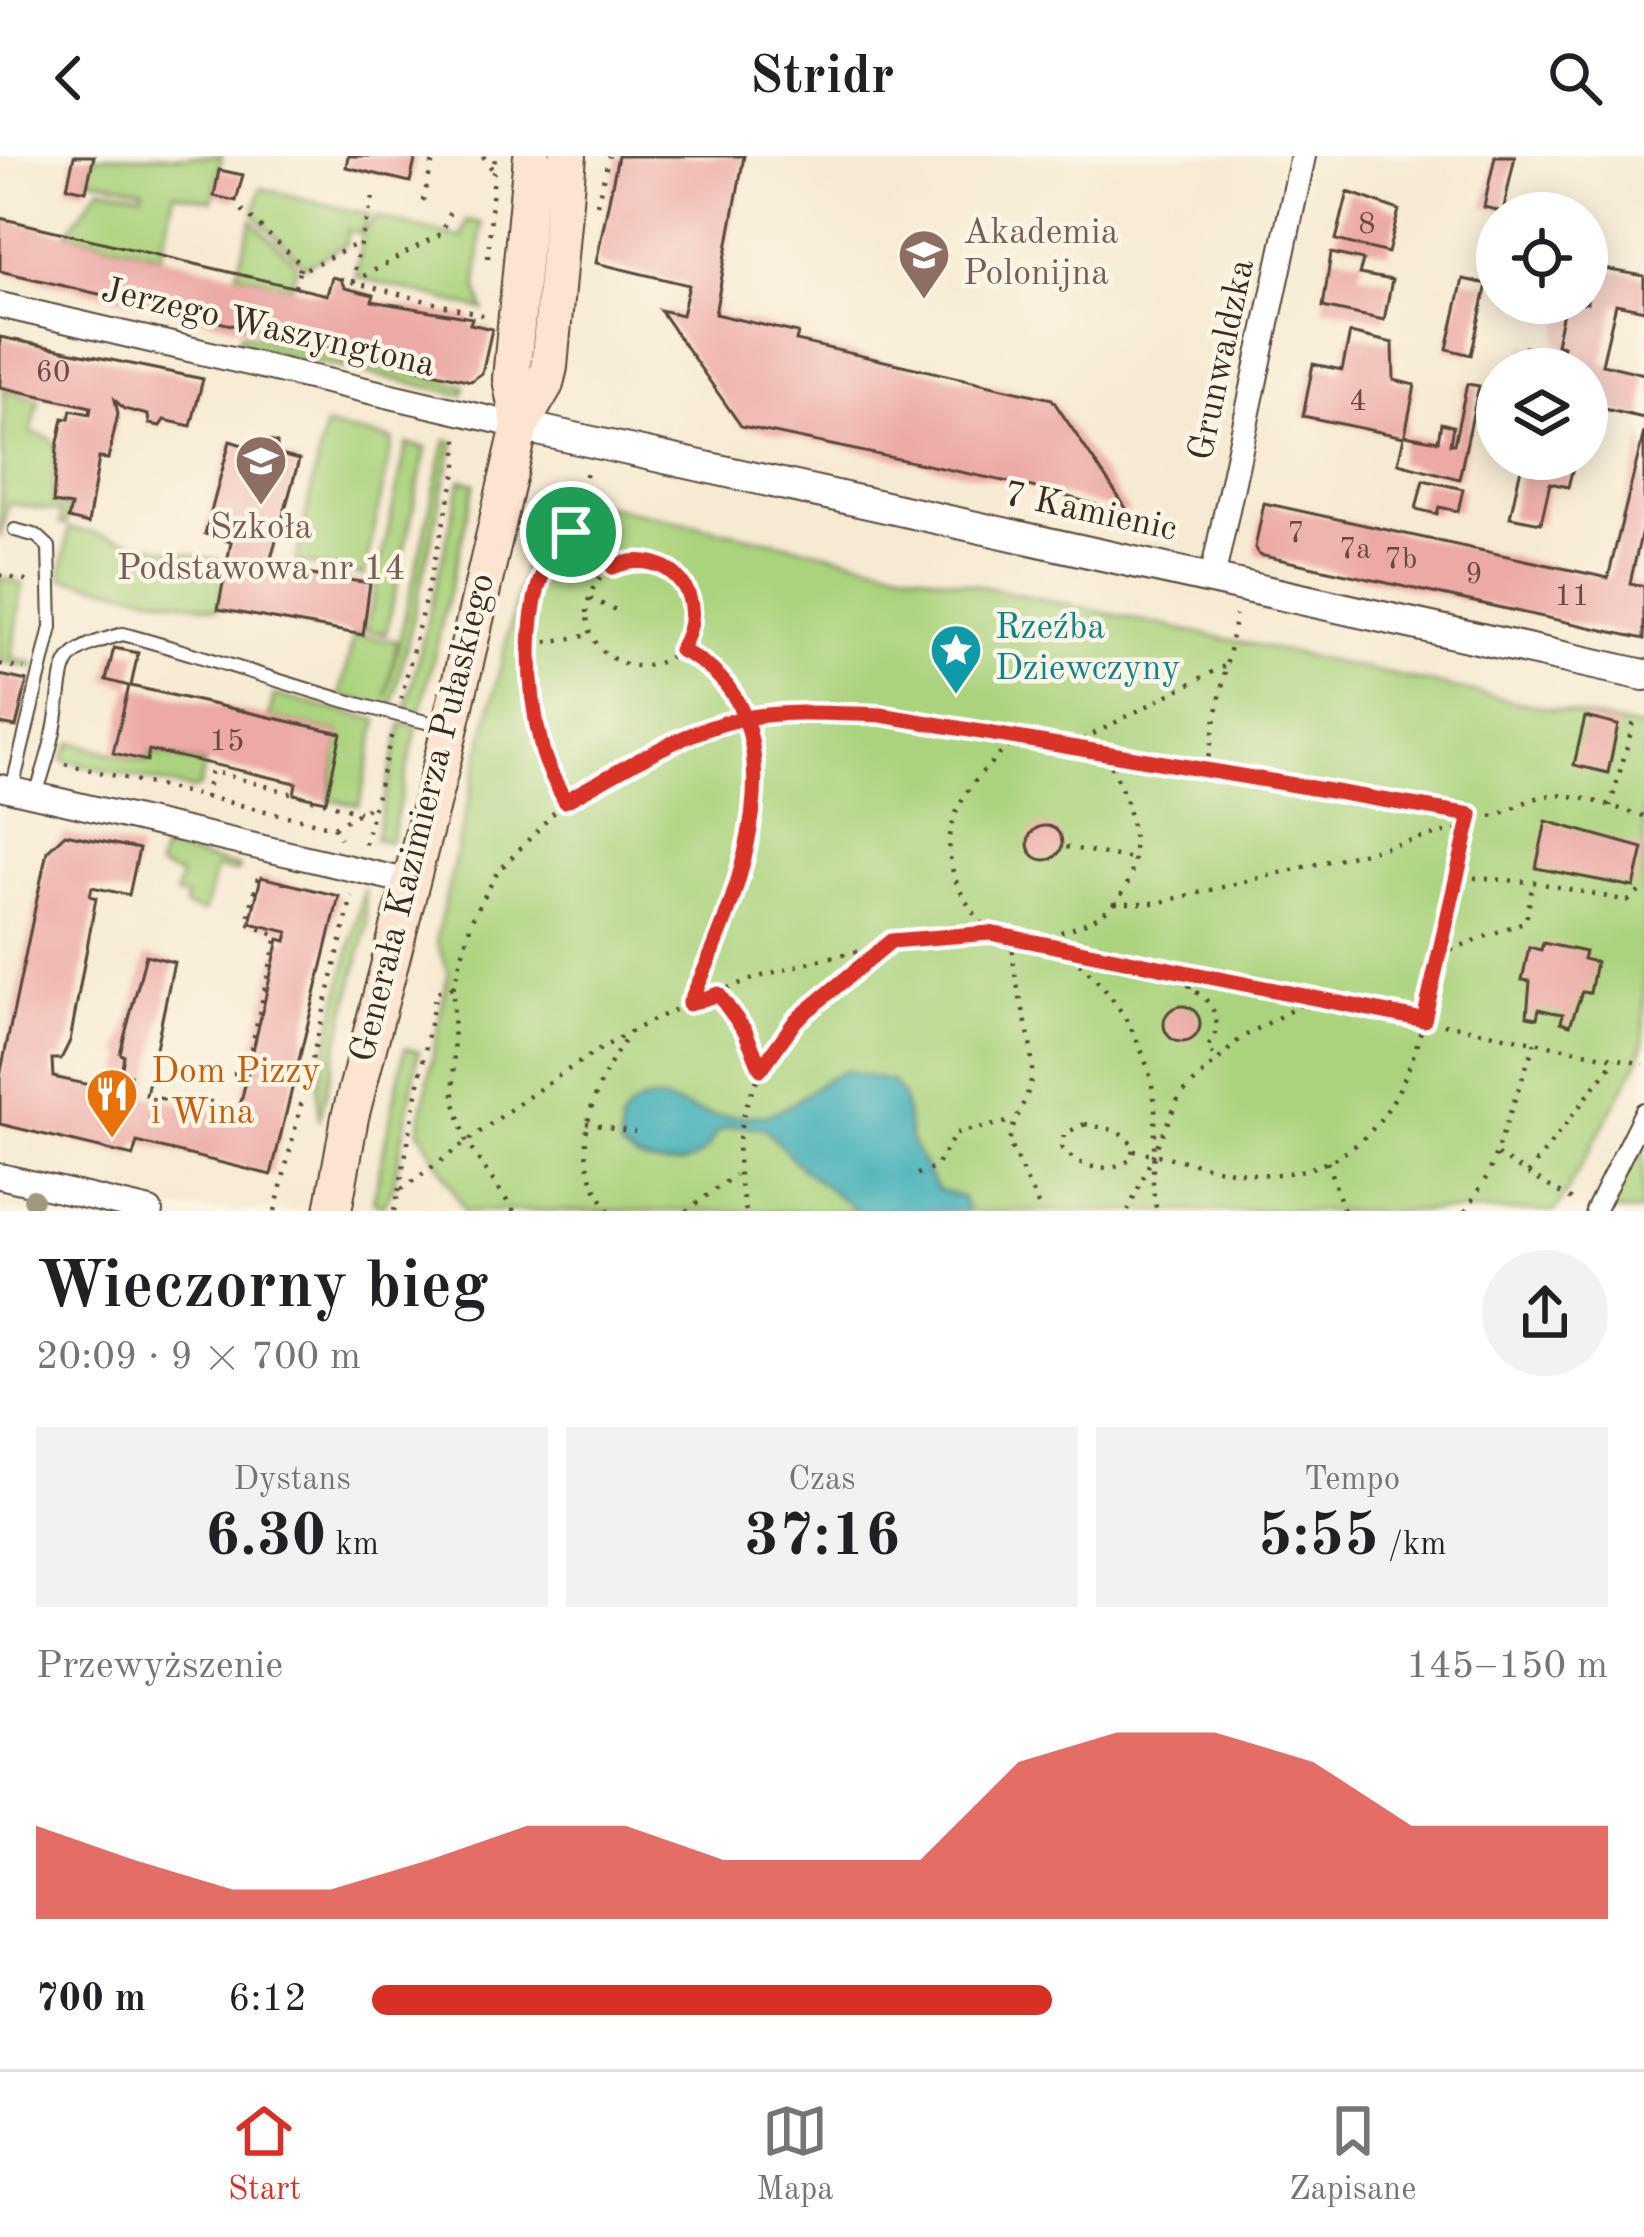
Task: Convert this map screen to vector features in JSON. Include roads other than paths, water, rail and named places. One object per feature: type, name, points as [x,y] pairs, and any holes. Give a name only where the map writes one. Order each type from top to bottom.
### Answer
[{"type":"main road","name":"Generała Kazimierza Pułaskiego","points":[[520,426],[512,379],[532,156]]},
{"type":"main road","name":"Generała Kazimierza Pułaskiego","points":[[333,1211],[350,1117],[450,727],[520,426],[545,384],[549,367],[568,156]]},
{"type":"street","name":"Grunwaldzka","points":[[1212,579],[1303,156]]},
{"type":"street","name":"Jerzego Waszyngtona","points":[[0,305],[520,426]]},
{"type":"street","name":"7 Kamienic","points":[[520,426],[1644,675]]},
{"type":"street","points":[[16,791],[361,861],[410,882]]},
{"type":"street","points":[[1595,1211],[1644,1112]]},
{"type":"street","points":[[0,1176],[150,1211]]},
{"type":"lane","points":[[15,530],[44,540],[51,589],[51,627],[16,791]]},
{"type":"lane","points":[[16,791],[46,761],[60,670],[71,655],[123,634],[397,716],[450,727]]},
{"type":"water","points":[[846,1071],[893,1082],[903,1098],[911,1142],[937,1189],[963,1198],[968,1211],[857,1211],[801,1168],[764,1128],[721,1130],[701,1155],[681,1163],[648,1162],[620,1148],[621,1121],[643,1101],[669,1102],[710,1115],[761,1116],[782,1109]]},
{"type":"place","name":"Akademia Polonijna","points":[[924,301]]},
{"type":"place","name":"Szkoła Podstawowa nr 14","points":[[261,507]]},
{"type":"place","name":"Rzeźba Dziewczyny","points":[[956,696]]},
{"type":"place","name":"Dom Pizzy i Wina","points":[[112,1140]]}]
